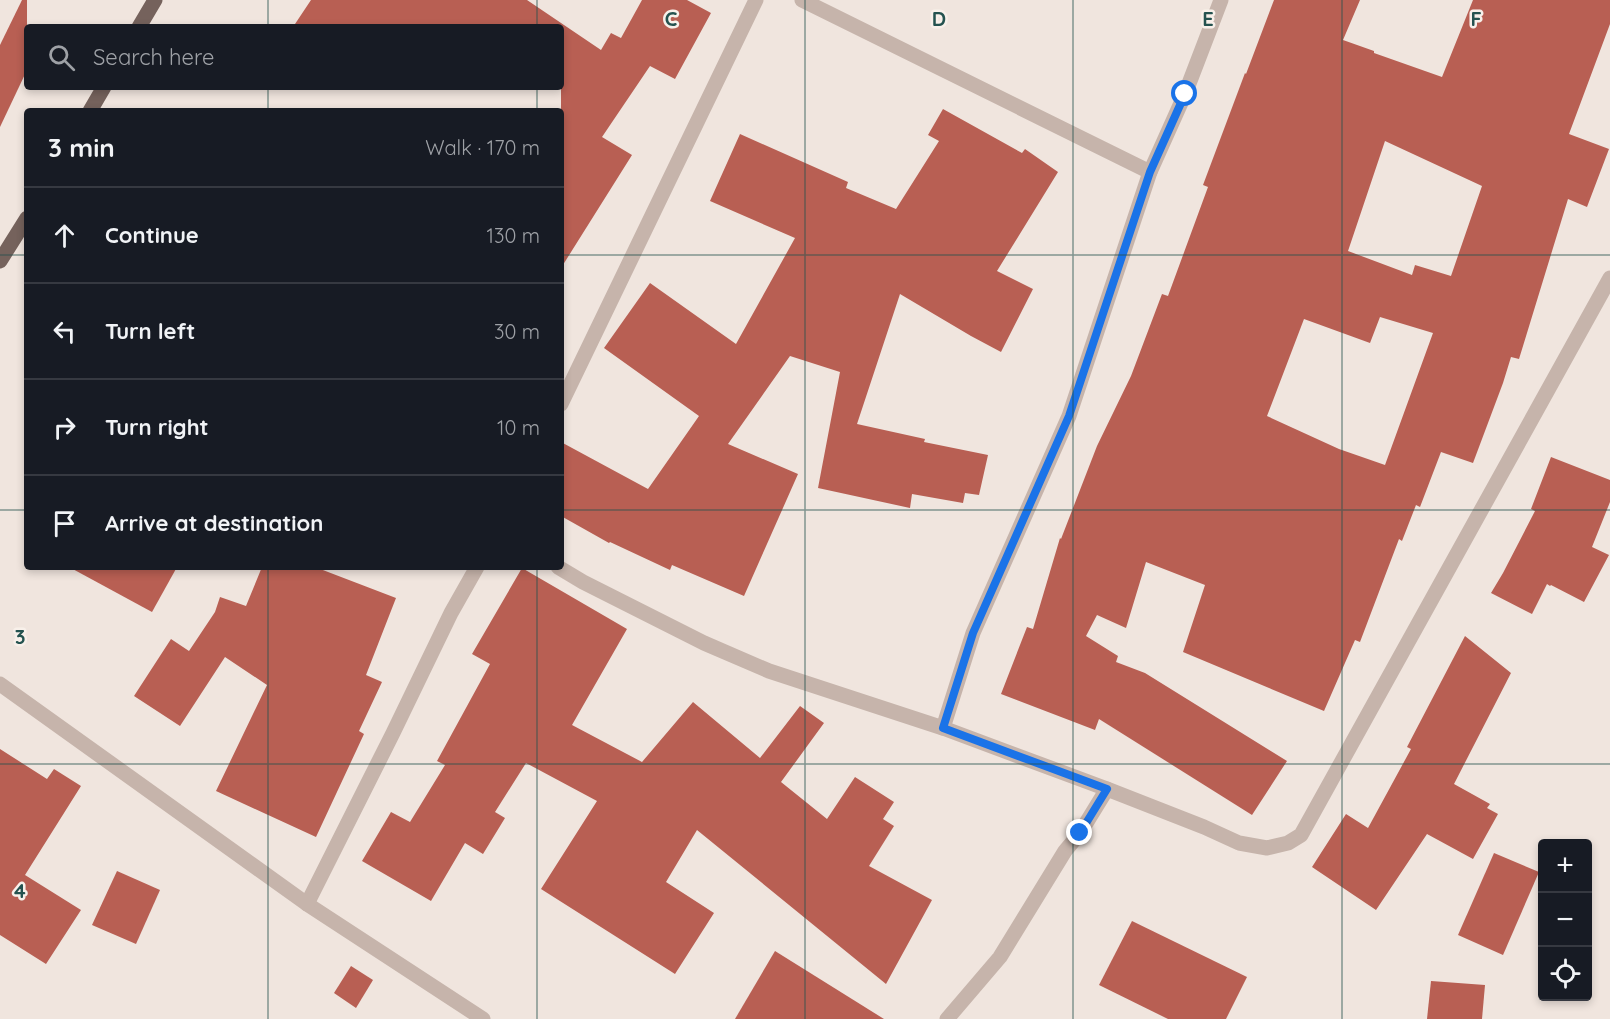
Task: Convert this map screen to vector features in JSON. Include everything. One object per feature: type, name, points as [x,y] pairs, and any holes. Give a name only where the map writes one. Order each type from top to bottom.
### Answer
[{"type":"main road","points":[[141,24],[155,0]]},
{"type":"main road","points":[[92,108],[102,90]]},
{"type":"main road","points":[[0,261],[24,223]]},
{"type":"street","points":[[564,398],[756,0]]},
{"type":"street","points":[[802,0],[1150,172]]},
{"type":"street","points":[[943,728],[973,633],[1069,416],[1150,172],[1185,94],[1221,0]]},
{"type":"street","points":[[563,570],[704,644],[769,671],[943,728],[1107,789],[1239,843],[1267,848],[1288,843],[1301,835],[1610,278]]},
{"type":"street","points":[[307,904],[451,613],[475,570]]},
{"type":"street","points":[[0,684],[307,904],[483,1019]]},
{"type":"street","points":[[947,1019],[1000,957],[1065,851],[1080,833],[1107,789]]},
{"type":"building","points":[[22,0],[27,0],[27,24],[24,24],[24,76],[0,127],[0,45]]},
{"type":"building","points":[[311,0],[527,0],[563,24],[295,24]]},
{"type":"building","points":[[642,0],[687,0],[711,13],[675,79],[650,66],[602,137],[632,155],[564,263],[564,108],[561,108],[561,90],[564,90],[564,25],[601,50],[611,33],[621,38]]},
{"type":"building","points":[[1274,0],[1360,0],[1343,40],[1442,77],[1473,0],[1610,0],[1610,24],[1569,134],[1609,149],[1587,207],[1568,199],[1519,359],[1511,357],[1473,463],[1441,452],[1420,507],[1416,505],[1402,541],[1399,539],[1360,642],[1355,640],[1324,711],[1183,652],[1205,585],[1146,562],[1126,628],[1097,615],[1086,636],[1118,656],[1116,662],[1145,673],[1287,761],[1252,815],[1099,719],[1095,730],[1001,694],[1027,627],[1033,629],[1060,538],[1097,446],[1131,376],[1162,294],[1168,296],[1208,187],[1203,185]],"holes":[[[1385,141],[1482,186],[1451,276],[1415,265],[1412,275],[1348,251]],[[1380,317],[1433,333],[1385,465],[1339,449],[1267,416],[1304,319],[1370,343]]]},
{"type":"building","points":[[943,109],[1022,153],[1025,149],[1058,172],[997,271],[1033,289],[1001,352],[900,294],[857,424],[925,439],[924,442],[988,455],[979,495],[965,493],[963,503],[912,494],[910,508],[818,488],[840,372],[790,356],[728,444],[798,474],[744,596],[672,565],[670,570],[609,543],[564,518],[564,444],[648,489],[699,416],[604,348],[650,283],[736,344],[795,238],[710,201],[740,134],[848,182],[846,188],[896,209],[939,141],[928,135]]},
{"type":"building","points":[[1551,457],[1610,480],[1610,502],[1592,547],[1609,555],[1584,602],[1547,584],[1532,614],[1491,593],[1535,511],[1531,509]]},
{"type":"building","points":[[75,570],[175,570],[152,612]]},
{"type":"building","points":[[261,570],[323,570],[396,598],[366,675],[382,682],[359,731],[364,734],[316,837],[216,791],[267,685],[225,657],[180,726],[134,696],[171,639],[189,651],[215,612],[220,597],[246,606]]},
{"type":"building","points":[[521,570],[525,570],[627,629],[572,725],[642,762],[693,702],[760,758],[800,706],[824,723],[781,782],[827,819],[855,777],[894,802],[883,819],[894,826],[869,866],[932,900],[886,984],[697,830],[666,882],[714,913],[675,974],[541,889],[597,801],[526,763],[495,812],[505,818],[483,854],[465,843],[431,901],[362,861],[391,812],[410,822],[445,765],[437,761],[490,664],[472,654]]},
{"type":"building","points":[[1465,636],[1511,673],[1454,784],[1490,804],[1487,808],[1498,814],[1473,859],[1427,834],[1376,910],[1312,867],[1346,814],[1368,828],[1411,749],[1407,747]]},
{"type":"building","points":[[0,749],[47,779],[54,769],[81,786],[25,875],[81,910],[46,964],[0,935]]},
{"type":"building","points":[[1494,853],[1538,872],[1503,955],[1458,935]]},
{"type":"building","points":[[117,871],[160,890],[136,944],[92,925]]},
{"type":"building","points":[[1132,921],[1247,977],[1226,1019],[1168,1019],[1099,985]]},
{"type":"building","points":[[775,951],[884,1019],[735,1019]]},
{"type":"building","points":[[351,966],[373,980],[356,1008],[334,993]]},
{"type":"building","points":[[1431,981],[1485,985],[1482,1019],[1427,1019]]},
{"type":"route","points":[[1080,833],[1107,789],[943,728],[973,633],[1069,416],[1150,172],[1185,94]]}]
